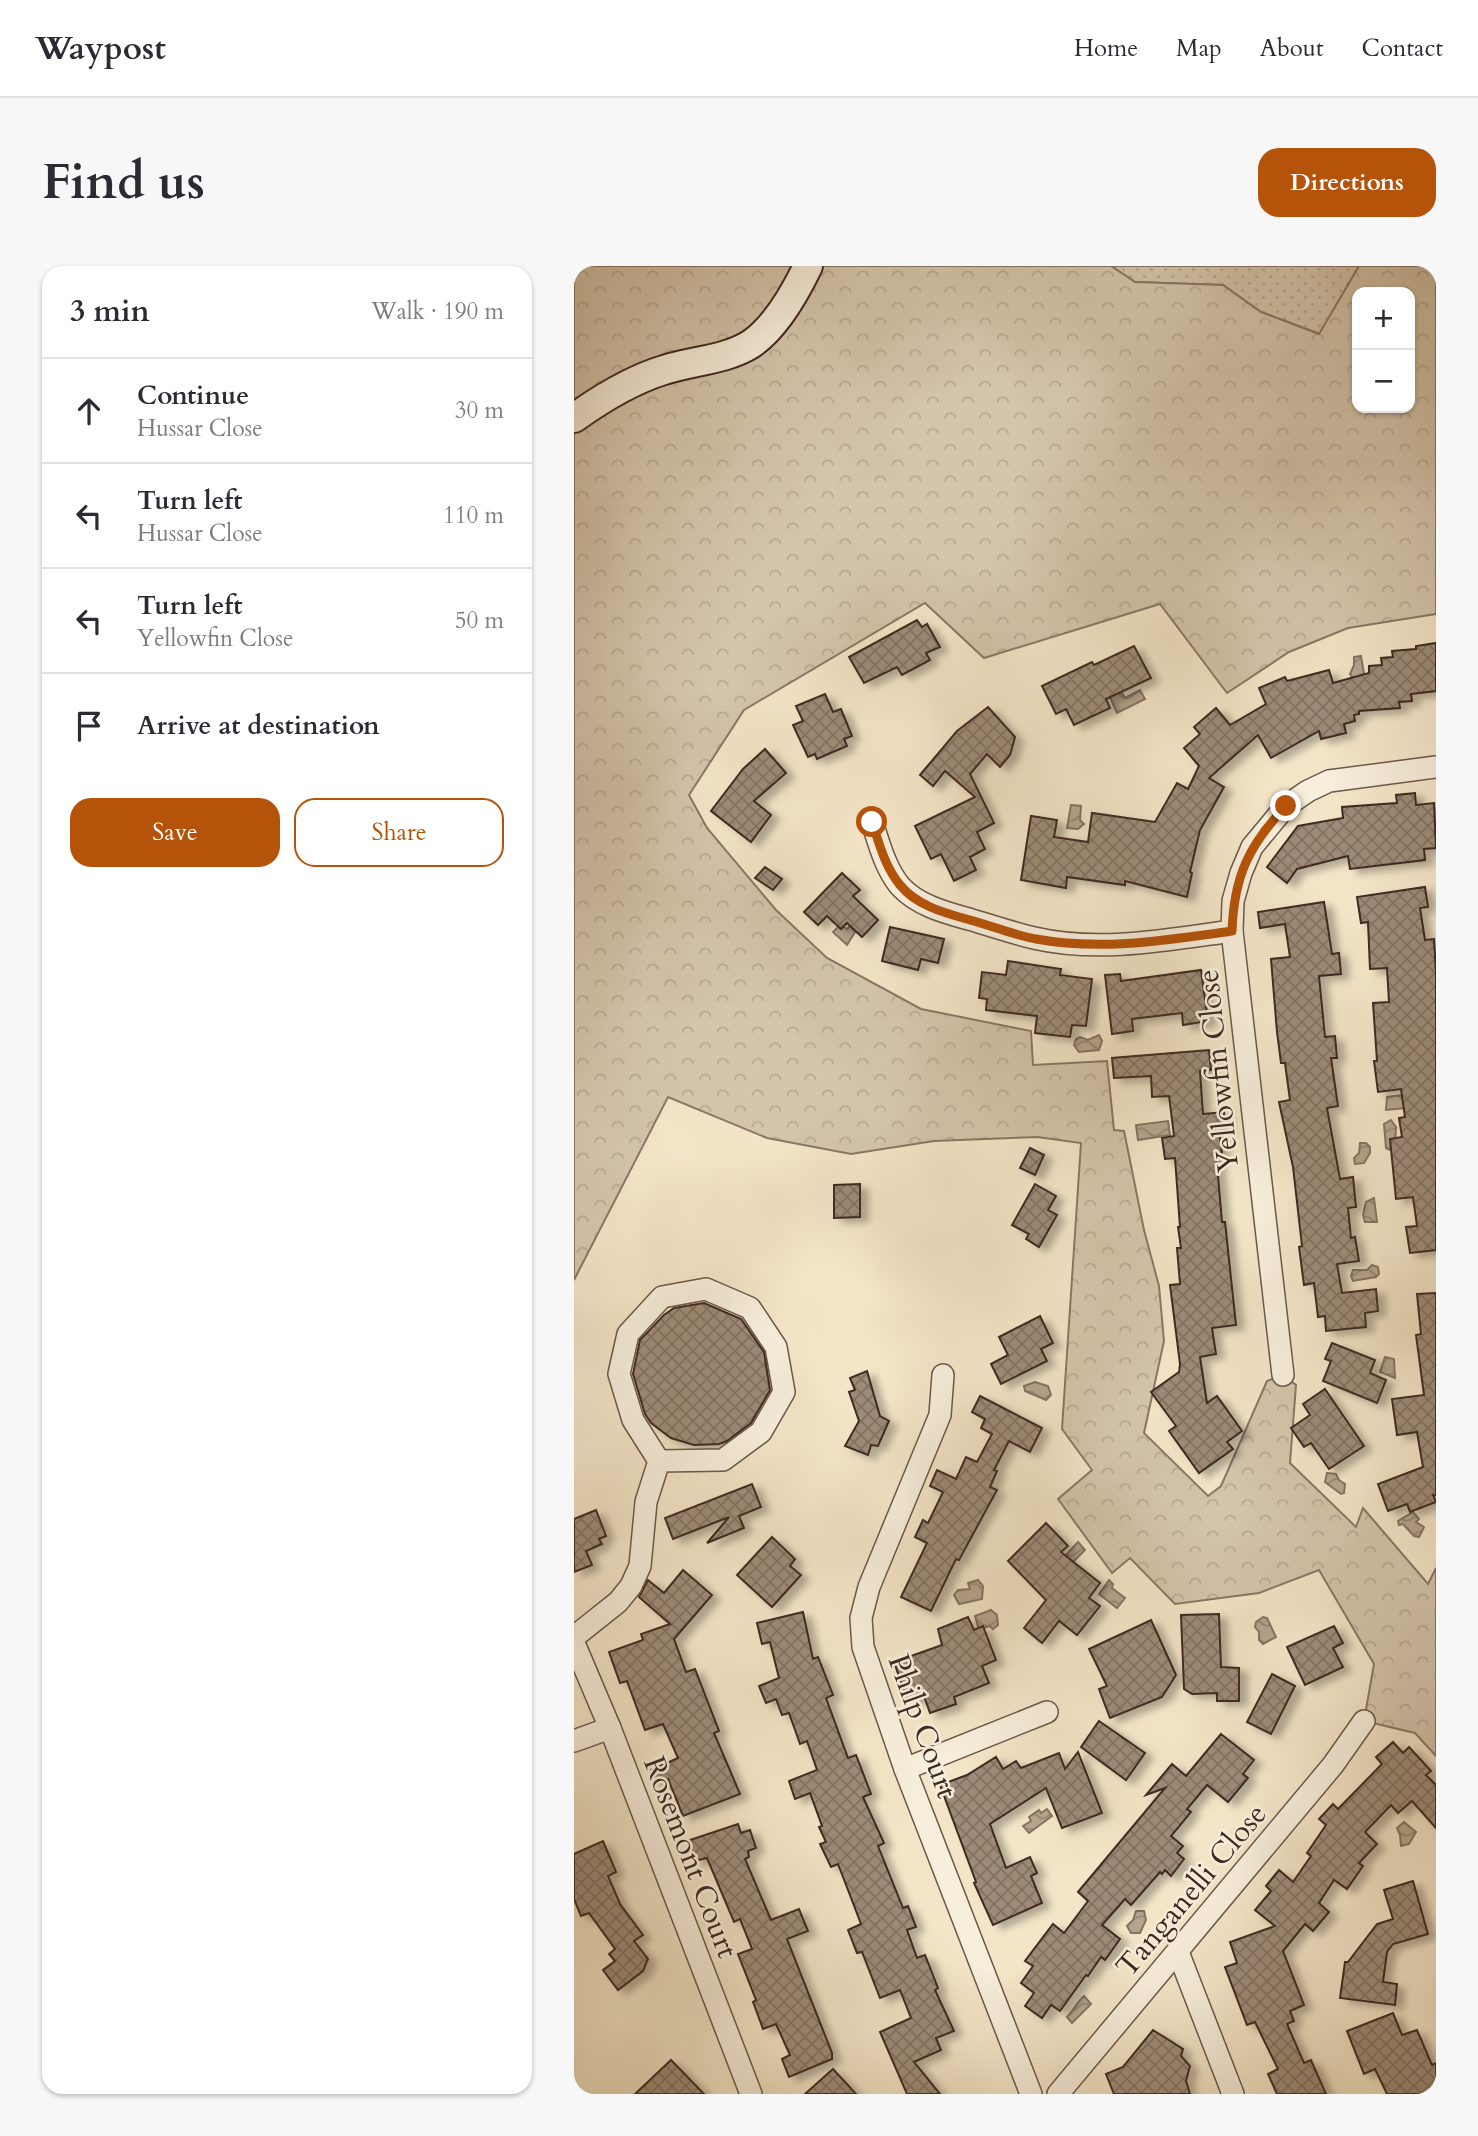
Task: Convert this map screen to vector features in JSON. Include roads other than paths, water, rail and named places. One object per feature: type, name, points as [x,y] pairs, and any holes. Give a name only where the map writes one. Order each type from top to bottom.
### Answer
[{"type":"street","points":[[574,418],[600,399],[634,381],[664,369],[724,354],[751,344],[773,322],[800,283],[807,266]]},
{"type":"street","name":"Yellowfin Close","points":[[1283,1376],[1232,931],[1233,901],[1252,846],[1286,806],[1308,791],[1329,781],[1436,767]]},
{"type":"street","points":[[872,822],[887,864],[900,886],[919,902],[941,911],[1036,939],[1069,943],[1133,944],[1232,931]]},
{"type":"street","points":[[574,1637],[618,1602],[631,1586],[640,1566],[646,1502],[659,1461],[633,1420],[619,1374],[628,1334],[662,1297],[706,1289],[750,1308],[776,1347],[784,1392],[761,1432],[723,1460],[659,1461]]},
{"type":"street","name":"Philp Court","points":[[943,1375],[940,1415],[869,1587],[860,1618],[863,1647],[905,1769],[1031,2094]]},
{"type":"street","name":"Rosemont Court","points":[[574,1643],[610,1728],[751,2094]]},
{"type":"street","points":[[905,1769],[1047,1712]]},
{"type":"street","name":"Tanganelli Close","points":[[1058,2094],[1333,1765],[1364,1721]]},
{"type":"street","points":[[574,1741],[610,1728]]},
{"type":"street","points":[[1178,1952],[1233,2094]]},
{"type":"water","points":[[1361,656],[1368,698],[1350,674],[1354,657]]},
{"type":"water","points":[[1120,690],[1125,698],[1140,690],[1145,699],[1117,713],[1109,695]]},
{"type":"water","points":[[1071,805],[1081,806],[1080,820],[1084,824],[1078,829],[1067,828]]},
{"type":"water","points":[[840,925],[847,929],[850,926],[855,932],[847,945],[833,932]]},
{"type":"water","points":[[1099,1035],[1102,1041],[1099,1050],[1079,1052],[1074,1045],[1080,1037],[1088,1040]]},
{"type":"water","points":[[1402,1095],[1405,1108],[1386,1110],[1387,1097]]},
{"type":"water","points":[[1391,1120],[1396,1127],[1395,1147],[1390,1150],[1386,1148],[1384,1124]]},
{"type":"water","points":[[1168,1121],[1170,1135],[1138,1140],[1136,1125]]},
{"type":"water","points":[[1360,1143],[1366,1143],[1370,1147],[1370,1153],[1364,1163],[1355,1164],[1354,1158],[1359,1153]]},
{"type":"water","points":[[1374,1198],[1377,1222],[1365,1222],[1363,1215],[1366,1202]]},
{"type":"water","points":[[1372,1265],[1378,1267],[1379,1274],[1376,1277],[1353,1281],[1353,1270],[1367,1270]]},
{"type":"water","points":[[1385,1357],[1394,1359],[1395,1378],[1380,1372]]},
{"type":"water","points":[[1035,1382],[1048,1386],[1051,1395],[1046,1400],[1025,1391],[1024,1386]]},
{"type":"water","points":[[1327,1473],[1336,1474],[1345,1484],[1344,1493],[1341,1494],[1325,1482]]},
{"type":"water","points":[[1413,1512],[1419,1519],[1416,1522],[1424,1527],[1419,1537],[1414,1536],[1403,1524],[1399,1525],[1398,1521]]},
{"type":"water","points":[[1078,1542],[1085,1550],[1070,1565],[1063,1558]]},
{"type":"water","points":[[978,1580],[983,1586],[982,1599],[959,1604],[954,1595],[958,1590],[970,1589],[968,1583]]},
{"type":"water","points":[[1109,1580],[1113,1584],[1112,1588],[1125,1598],[1117,1608],[1099,1594]]},
{"type":"water","points":[[991,1610],[997,1615],[998,1625],[993,1629],[989,1626],[979,1630],[975,1616]]},
{"type":"water","points":[[1263,1617],[1267,1618],[1276,1637],[1263,1644],[1255,1627],[1256,1622]]},
{"type":"water","points":[[1047,1809],[1052,1816],[1029,1833],[1023,1826],[1031,1821],[1029,1817],[1039,1810],[1041,1813]]},
{"type":"water","points":[[1404,1822],[1416,1832],[1409,1844],[1401,1846],[1397,1828]]},
{"type":"water","points":[[1136,1911],[1144,1911],[1146,1920],[1140,1933],[1131,1933],[1127,1926]]},
{"type":"water","points":[[1084,1996],[1091,2004],[1072,2023],[1067,2017]]}]
